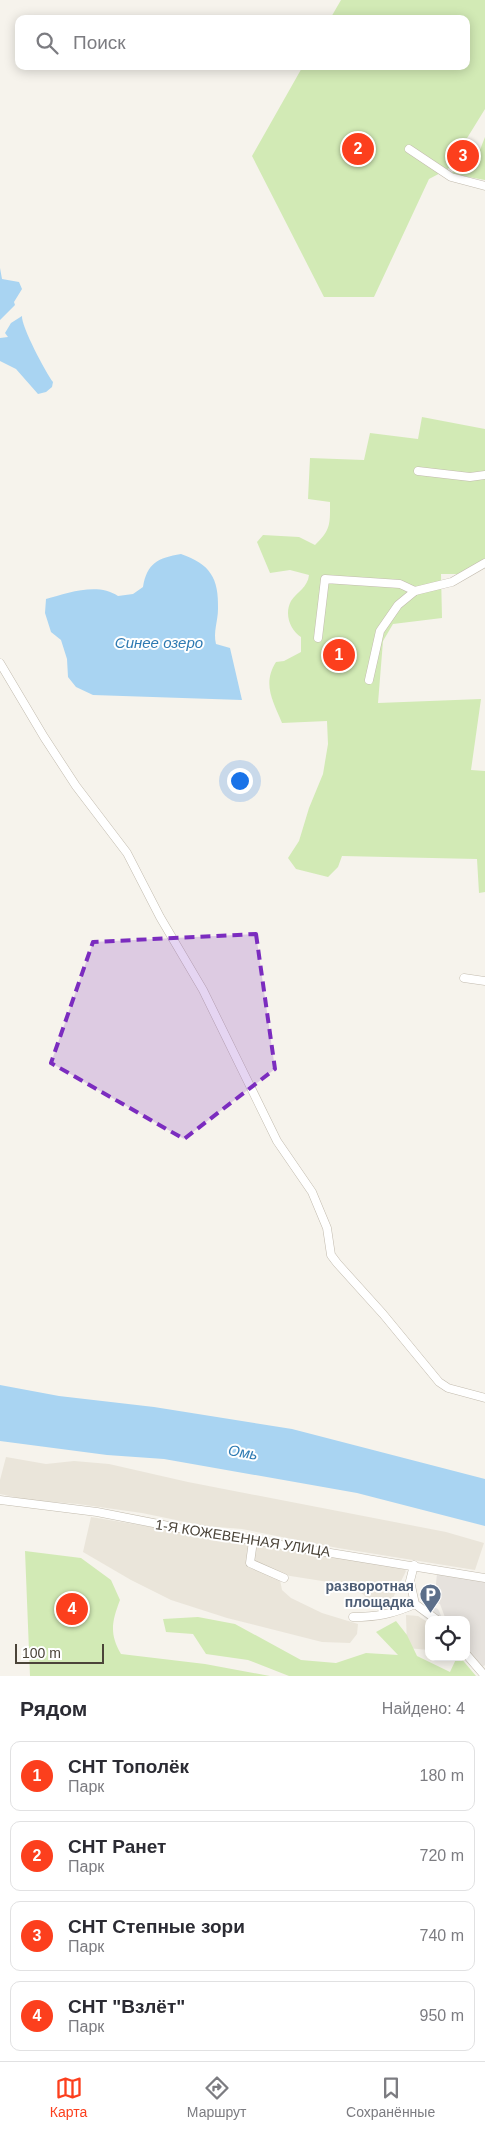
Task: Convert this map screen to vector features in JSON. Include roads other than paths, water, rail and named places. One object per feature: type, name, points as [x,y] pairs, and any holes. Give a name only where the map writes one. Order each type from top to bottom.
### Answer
[{"type":"street","points":[[408,149],[451,177],[485,186]]},
{"type":"street","points":[[418,471],[470,476],[485,475]]},
{"type":"street","points":[[370,680],[380,631],[398,605],[415,591],[452,582],[485,562]]},
{"type":"street","points":[[318,638],[325,579],[400,584],[415,591]]},
{"type":"street","points":[[0,663],[76,786],[127,853],[160,917],[203,990],[277,1141],[312,1192],[327,1228],[331,1255],[439,1382],[448,1388],[485,1398]]},
{"type":"street","points":[[464,978],[485,982]]},
{"type":"street","name":"1-Я КОЖЕВЕННАЯ УЛИЦА","points":[[0,1500],[97,1512],[253,1541],[414,1565],[485,1578]]},
{"type":"street","points":[[253,1541],[250,1563],[284,1578]]},
{"type":"street","points":[[414,1565],[410,1581],[415,1604],[432,1616]]},
{"type":"street","points":[[352,1617],[374,1617],[394,1614],[415,1604]]},
{"type":"street","points":[[470,1659],[485,1676]]},
{"type":"water","points":[[0,268],[2,279],[19,282],[22,289],[14,302],[15,305],[0,320]]},
{"type":"water","points":[[22,316],[30,339],[53,382],[52,387],[46,392],[38,394],[16,369],[0,361],[0,338],[8,337],[5,333],[11,323]]},
{"type":"water","name":"Синее озеро","points":[[181,554],[199,562],[211,574],[214,581],[218,598],[216,644],[230,648],[242,700],[93,695],[76,687],[68,677],[67,659],[61,640],[51,632],[45,613],[46,599],[92,589],[110,592],[118,596],[133,594],[143,587],[147,572],[155,563],[166,557]]},
{"type":"water","name":"Омь","points":[[0,1385],[59,1396],[154,1407],[292,1429],[485,1479],[485,1526],[357,1493],[164,1459],[107,1455],[0,1441]]},
{"type":"place","name":"СНТ Ранет","points":[[358,149]]},
{"type":"place","name":"СНТ Степные зори","points":[[463,156]]},
{"type":"place","name":"СНТ Тополёк","points":[[339,655]]},
{"type":"place","name":"СНТ \"Взлёт\"","points":[[72,1609]]},
{"type":"place","name":"разворотная площадка","points":[[430,1613]]}]
